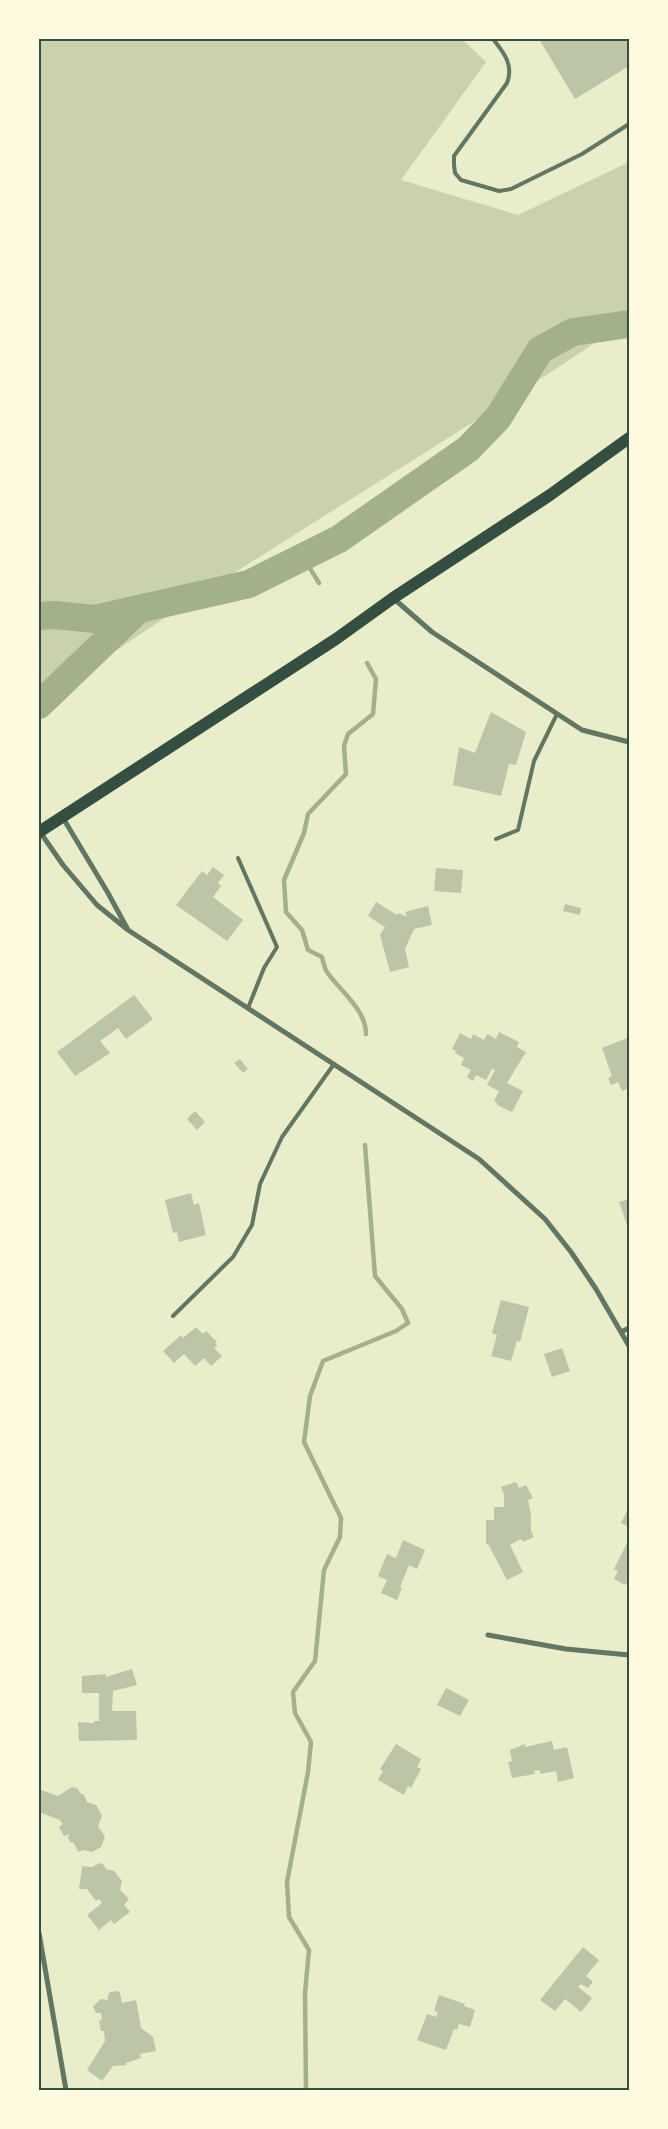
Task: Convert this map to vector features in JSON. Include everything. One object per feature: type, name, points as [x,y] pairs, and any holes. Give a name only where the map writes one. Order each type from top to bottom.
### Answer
[{"type":"main road","points":[[39,832],[336,639],[393,598],[550,495],[629,438]]},
{"type":"street","points":[[393,598],[432,632],[582,730],[629,742]]},
{"type":"street","points":[[62,816],[128,930]]},
{"type":"street","points":[[39,832],[63,865],[97,905],[128,930],[479,1158],[545,1219],[571,1252],[629,1346]]},
{"type":"street","points":[[621,1332],[629,1328]]},
{"type":"street","points":[[488,1635],[566,1649],[629,1655]]},
{"type":"street","points":[[39,1933],[66,2090]]},
{"type":"lane","points":[[493,39],[505,54],[509,64],[510,75],[507,84],[454,156],[455,173],[461,180],[499,191],[511,189],[582,154],[629,124]]},
{"type":"lane","points":[[496,839],[518,830],[534,762],[557,714]]},
{"type":"lane","points":[[238,858],[277,947],[264,968],[248,1008]]},
{"type":"lane","points":[[172,1316],[233,1257],[252,1225],[260,1184],[282,1137],[334,1064]]},
{"type":"green space","points":[[39,39],[462,39],[486,62],[401,180],[518,215],[629,162],[629,320],[482,417],[184,605],[39,704]]},
{"type":"building","points":[[539,39],[629,39],[629,66],[575,99]]},
{"type":"building","points":[[491,712],[526,732],[516,765],[509,764],[501,796],[453,785],[459,747],[475,753]]},
{"type":"building","points":[[213,867],[224,875],[218,883],[221,886],[213,897],[243,920],[227,941],[176,905],[202,871],[207,875]]},
{"type":"building","points":[[436,868],[463,870],[461,893],[434,891]]},
{"type":"building","points":[[376,902],[397,915],[399,913],[407,917],[405,912],[428,906],[432,925],[414,929],[405,949],[409,967],[390,972],[380,935],[385,927],[368,916]]},
{"type":"building","points":[[565,904],[581,908],[580,915],[563,911]]},
{"type":"building","points":[[134,995],[153,1019],[126,1039],[118,1028],[100,1041],[110,1053],[75,1076],[57,1052]]},
{"type":"building","points":[[499,1032],[519,1042],[517,1047],[526,1052],[507,1083],[523,1091],[512,1112],[497,1105],[494,1101],[499,1091],[487,1085],[495,1070],[492,1069],[486,1080],[476,1075],[473,1081],[467,1077],[471,1070],[461,1065],[464,1058],[452,1049],[460,1033],[471,1039],[473,1034],[484,1040],[487,1034],[496,1039]]},
{"type":"building","points":[[627,1038],[629,1045],[629,1088],[622,1091],[618,1082],[611,1085],[608,1078],[612,1076],[602,1048]]},
{"type":"building","points":[[240,1059],[248,1069],[243,1073],[234,1063]]},
{"type":"building","points":[[195,1111],[205,1122],[197,1130],[187,1119]]},
{"type":"building","points":[[191,1193],[194,1205],[199,1203],[206,1235],[179,1242],[177,1232],[173,1233],[165,1200]]},
{"type":"building","points":[[629,1199],[629,1230],[619,1202]]},
{"type":"building","points":[[501,1300],[529,1307],[520,1342],[517,1341],[511,1361],[491,1356],[497,1335],[492,1333]]},
{"type":"building","points":[[196,1327],[203,1334],[206,1331],[217,1342],[215,1343],[217,1346],[214,1348],[222,1356],[211,1366],[204,1358],[195,1366],[184,1354],[174,1363],[163,1351],[181,1335],[183,1338]]},
{"type":"building","points":[[562,1348],[570,1371],[552,1377],[544,1354]]},
{"type":"building","points":[[516,1482],[519,1488],[526,1485],[533,1498],[528,1500],[531,1515],[531,1531],[534,1537],[523,1542],[521,1539],[510,1545],[523,1572],[507,1580],[488,1544],[486,1544],[486,1520],[494,1520],[494,1507],[504,1507],[504,1494],[501,1487]]},
{"type":"building","points":[[629,1507],[629,1527],[621,1523]]},
{"type":"building","points":[[629,1539],[629,1583],[627,1582],[625,1585],[614,1579],[618,1571],[614,1569]]},
{"type":"building","points":[[403,1540],[425,1550],[417,1569],[409,1565],[397,1600],[381,1593],[387,1580],[378,1576],[387,1554],[396,1558]]},
{"type":"building","points":[[132,1669],[137,1685],[113,1691],[112,1711],[136,1711],[137,1740],[79,1741],[78,1722],[94,1723],[94,1721],[99,1721],[99,1693],[82,1693],[82,1676],[106,1674],[106,1677]]},
{"type":"building","points":[[446,1688],[469,1700],[460,1716],[437,1705]]},
{"type":"building","points":[[552,1741],[554,1750],[567,1747],[574,1778],[558,1782],[556,1771],[540,1774],[540,1770],[534,1771],[535,1774],[512,1778],[508,1762],[512,1761],[510,1750],[525,1744],[525,1747]]},
{"type":"building","points":[[396,1744],[421,1759],[417,1767],[421,1769],[411,1788],[408,1786],[404,1795],[378,1780],[383,1771],[380,1769]]},
{"type":"building","points":[[72,1787],[78,1789],[84,1795],[87,1802],[96,1805],[102,1816],[98,1826],[105,1837],[101,1847],[92,1852],[83,1850],[78,1852],[74,1843],[70,1842],[68,1838],[69,1834],[64,1836],[59,1827],[63,1824],[60,1820],[39,1812],[41,1790],[58,1796]]},
{"type":"building","points":[[99,1863],[104,1865],[106,1869],[114,1871],[122,1881],[120,1890],[129,1899],[124,1905],[130,1912],[114,1924],[111,1920],[99,1930],[87,1915],[102,1903],[99,1899],[96,1901],[87,1889],[79,1889],[82,1866],[92,1867]]},
{"type":"building","points":[[583,1947],[599,1960],[586,1976],[593,1982],[588,1988],[581,1984],[578,1987],[592,1998],[581,2012],[565,1999],[555,2011],[540,2000]]},
{"type":"building","points":[[117,1991],[120,1993],[122,2003],[136,2000],[141,2028],[153,2037],[156,2051],[140,2054],[141,2058],[126,2063],[126,2065],[113,2066],[102,2081],[87,2070],[105,2041],[104,2031],[101,2031],[99,2021],[102,2020],[101,2013],[96,2013],[93,2007],[100,1999],[108,2000],[110,1992]]},
{"type":"building","points":[[439,1995],[465,2004],[464,2006],[475,2010],[470,2027],[459,2024],[457,2030],[454,2029],[446,2050],[417,2040],[427,2014],[436,2017],[438,2012],[434,2011]]},
{"type":"waterway","points":[[39,616],[55,615],[95,619],[249,584],[339,539],[468,449],[498,418],[540,350],[573,332],[629,324]]},
{"type":"waterway","points":[[303,557],[319,583]]},
{"type":"waterway","points":[[39,705],[138,610]]},
{"type":"waterway","points":[[366,1034],[362,1016],[357,1008],[327,972],[322,957],[308,950],[302,930],[286,912],[284,880],[304,833],[308,814],[346,774],[344,746],[348,734],[373,714],[376,679],[367,663]]},
{"type":"waterway","points":[[306,2090],[305,1993],[309,1950],[289,1917],[287,1882],[308,1772],[311,1742],[295,1713],[293,1692],[315,1661],[324,1570],[340,1537],[341,1518],[304,1442],[310,1396],[323,1361],[396,1331],[408,1323],[402,1309],[375,1276],[365,1145]]}]
